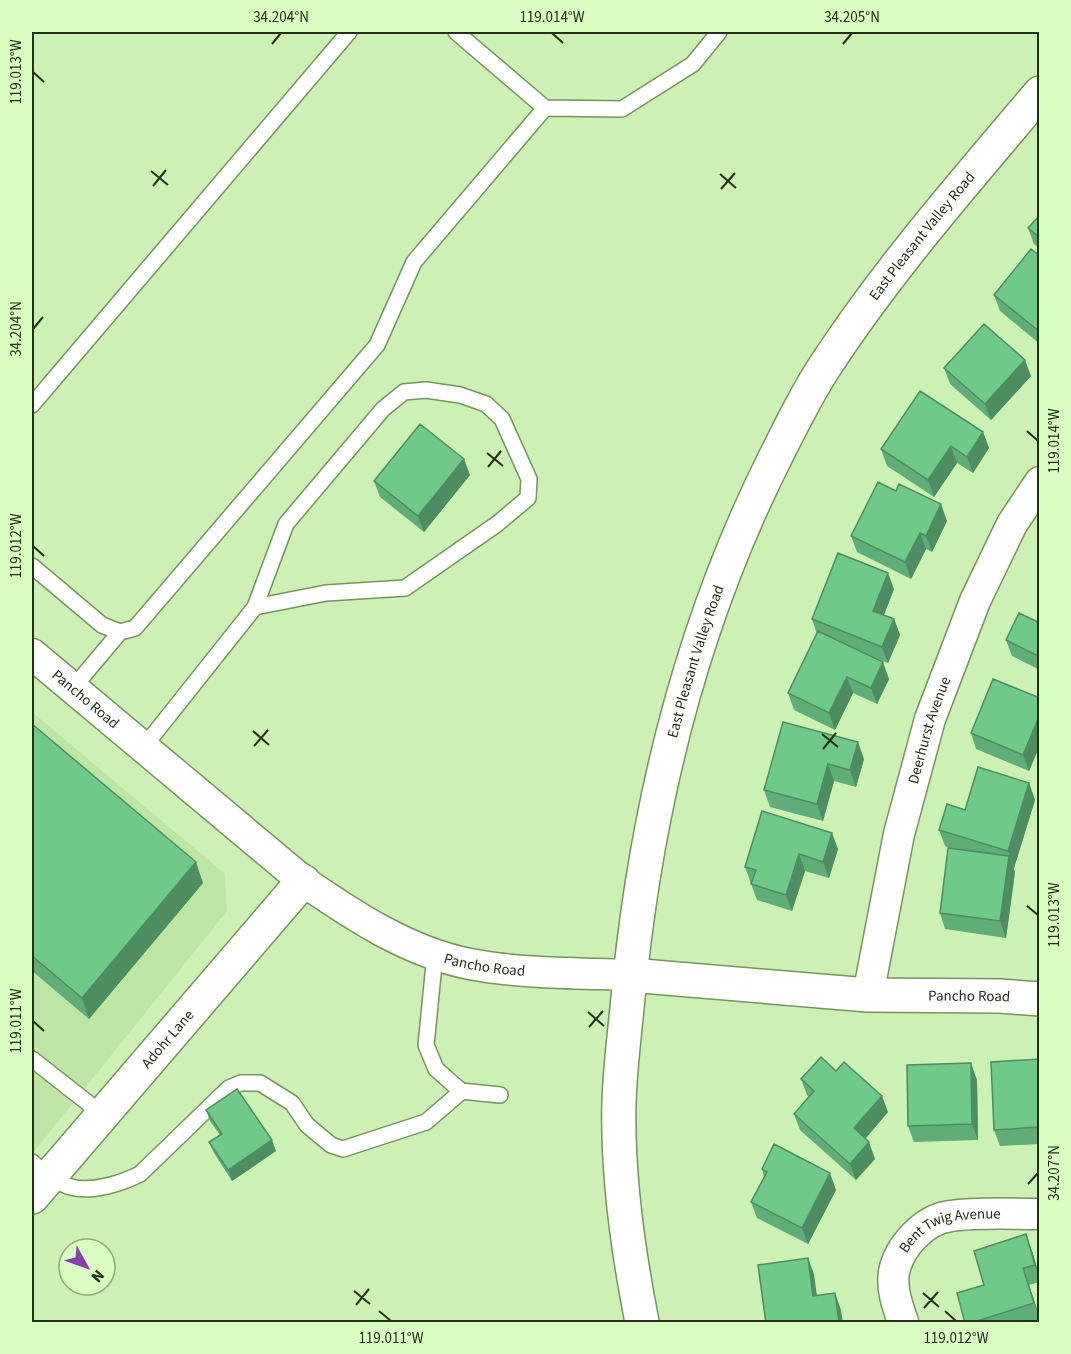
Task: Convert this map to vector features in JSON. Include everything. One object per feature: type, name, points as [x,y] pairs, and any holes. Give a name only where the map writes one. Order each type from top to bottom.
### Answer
[{"type":"main road","name":"East Pleasant Valley Road","points":[[642,1323],[621,1184],[619,1102],[635,920],[669,742],[720,580],[753,502],[794,419],[827,363],[899,262],[1040,93]]},
{"type":"main road","name":"Adohr Lane","points":[[37,1179],[102,1114],[303,881]]},
{"type":"main road","name":"Pancho Road","points":[[630,975],[868,995],[1000,996],[1040,999]]},
{"type":"street","name":"Deerhurst Avenue","points":[[868,995],[899,834],[930,719],[975,601],[1012,524],[1040,482]]},
{"type":"street","name":"Pancho Road","points":[[32,654],[303,881],[345,910],[399,940],[469,964],[508,970],[630,975]]},
{"type":"street","name":"Bent Twig Avenue","points":[[903,1323],[895,1295],[894,1273],[901,1253],[915,1235],[927,1225],[949,1216],[1040,1214]]},
{"type":"lane","points":[[32,405],[349,32]]},
{"type":"lane","points":[[456,32],[545,108],[622,109],[693,64],[718,32]]},
{"type":"lane","points":[[73,688],[120,632],[135,628],[377,345],[414,262],[545,108]]},
{"type":"lane","points":[[143,748],[255,608],[286,524],[383,409],[405,392],[426,390],[460,395],[486,404],[502,419],[529,479],[528,498],[498,524],[405,588],[326,593],[255,608]]},
{"type":"lane","points":[[32,566],[102,625],[120,632]]},
{"type":"lane","points":[[435,954],[426,1045],[436,1069],[462,1091],[500,1095]]},
{"type":"lane","points":[[32,1059],[102,1114]]},
{"type":"lane","points":[[37,1179],[73,1188],[122,1183],[140,1174],[229,1089],[241,1083],[260,1083],[292,1103],[307,1125],[331,1145],[343,1149],[426,1122],[462,1091]]},
{"type":"shaded area","points":[[32,712],[225,874],[227,911],[32,1154]]},
{"type":"building","points":[[1040,215],[1040,238],[1028,228]]},
{"type":"building","points":[[1031,249],[1040,256],[1040,332],[994,295]]},
{"type":"building","points":[[984,324],[1025,360],[985,404],[944,368]]},
{"type":"building","points":[[920,391],[983,432],[967,457],[951,446],[928,480],[881,449]]},
{"type":"building","points":[[420,424],[464,459],[418,516],[374,481]]},
{"type":"building","points":[[878,482],[896,491],[899,484],[941,504],[926,536],[920,533],[905,562],[851,536]]},
{"type":"building","points":[[838,553],[888,573],[873,611],[894,619],[882,647],[812,619]]},
{"type":"building","points":[[1019,613],[1040,623],[1040,657],[1006,640]]},
{"type":"building","points":[[818,631],[883,662],[871,688],[847,677],[829,713],[788,693]]},
{"type":"building","points":[[993,679],[1040,698],[1040,714],[1023,755],[971,733]]},
{"type":"building","points":[[783,722],[858,742],[850,770],[828,764],[817,804],[764,790]]},
{"type":"building","points":[[32,724],[196,862],[82,998],[32,956]]},
{"type":"building","points":[[978,767],[1029,783],[1008,851],[939,830],[947,804],[965,810]]},
{"type":"building","points":[[762,811],[832,833],[823,862],[799,854],[786,895],[751,884],[756,870],[745,867]]},
{"type":"building","points":[[948,848],[1009,856],[1000,921],[940,913]]},
{"type":"building","points":[[821,1057],[836,1071],[844,1062],[882,1096],[854,1128],[869,1142],[850,1164],[794,1114],[814,1091],[801,1079]]},
{"type":"building","points":[[1040,1059],[1040,1127],[994,1130],[991,1062]]},
{"type":"building","points":[[971,1063],[972,1124],[908,1126],[907,1065]]},
{"type":"building","points":[[237,1089],[272,1140],[228,1170],[209,1142],[222,1134],[206,1110]]},
{"type":"building","points":[[774,1144],[830,1173],[802,1228],[751,1202],[767,1172],[762,1169]]},
{"type":"building","points":[[1026,1234],[1035,1265],[1023,1268],[1034,1303],[965,1323],[957,1293],[984,1285],[974,1251]]},
{"type":"building","points":[[808,1258],[813,1296],[835,1293],[839,1323],[766,1323],[758,1265]]}]
